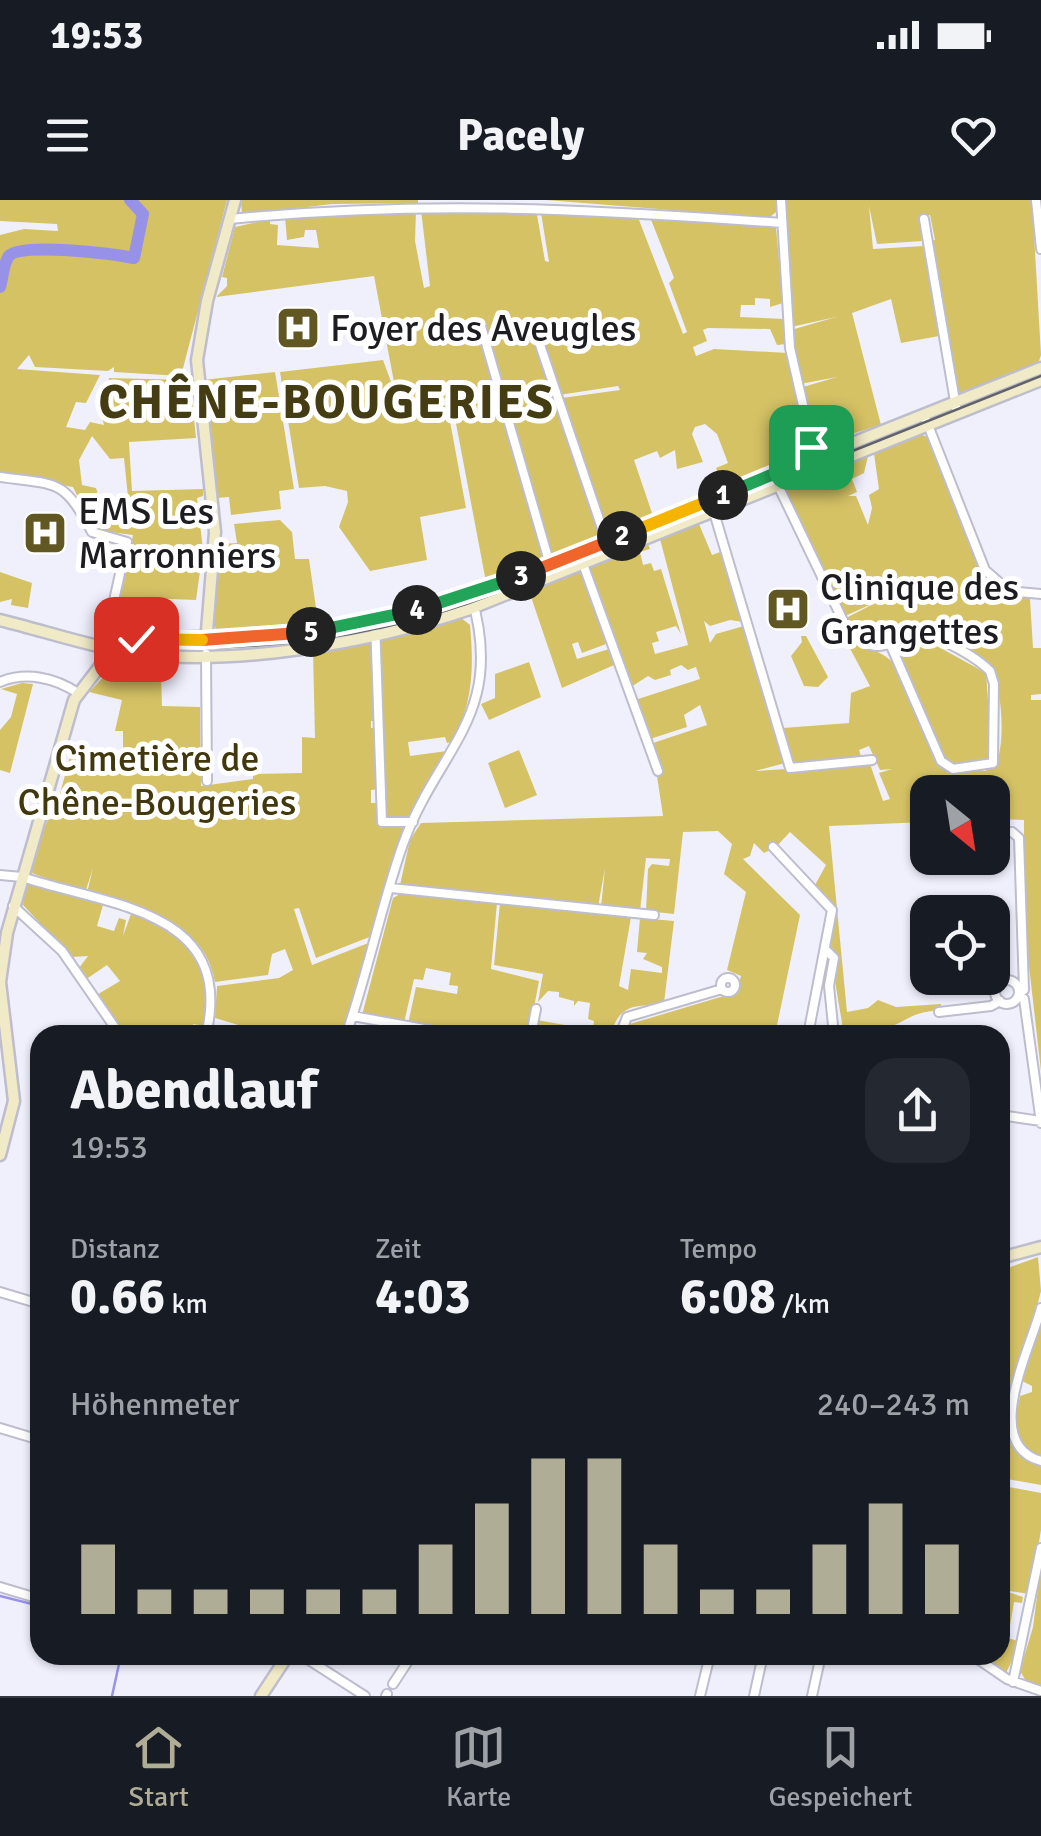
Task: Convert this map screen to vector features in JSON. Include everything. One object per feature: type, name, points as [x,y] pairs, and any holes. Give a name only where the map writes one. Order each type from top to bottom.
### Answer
[{"type":"main road","points":[[206,654],[215,532],[197,360],[235,200]]},
{"type":"main road","points":[[0,618],[130,652],[206,654],[290,648],[378,634],[473,601],[775,480],[819,470],[1041,368]]},
{"type":"main road","points":[[956,408],[1041,380]]},
{"type":"main road","points":[[775,480],[814,457],[926,420]]},
{"type":"main road","points":[[111,644],[288,634],[473,601]]},
{"type":"main road","points":[[0,1155],[14,1111],[0,982],[14,906],[78,693],[108,656],[111,644]]},
{"type":"main road","points":[[1010,1255],[1041,1247]]},
{"type":"main road","points":[[261,1696],[281,1665]]},
{"type":"street","points":[[781,200],[790,348],[819,470]]},
{"type":"street","points":[[1036,200],[1041,249]]},
{"type":"street","points":[[230,220],[343,207],[502,205],[782,223]]},
{"type":"street","points":[[924,220],[956,408]]},
{"type":"street","points":[[481,326],[551,570]]},
{"type":"street","points":[[535,330],[608,547]]},
{"type":"street","points":[[926,420],[985,570],[1010,591],[1041,594]]},
{"type":"street","points":[[0,477],[70,492],[92,532],[128,542],[109,622],[111,644]]},
{"type":"street","points":[[775,480],[847,629],[873,647],[928,636],[990,670],[994,684],[992,763],[953,769],[941,761],[891,646]]},
{"type":"street","points":[[711,505],[790,768],[872,760]]},
{"type":"street","points":[[581,558],[658,770]]},
{"type":"street","points":[[350,1025],[414,822],[475,709],[479,658],[473,601]]},
{"type":"street","points":[[375,621],[382,822],[414,822]]},
{"type":"street","points":[[206,654],[208,781]]},
{"type":"street","points":[[0,682],[31,676],[54,680],[78,693]]},
{"type":"street","points":[[939,1012],[991,1006],[1000,1001],[1012,1003],[1024,990],[1019,838],[1012,832]]},
{"type":"street","points":[[773,847],[826,899],[832,924],[808,1025]]},
{"type":"street","points":[[0,875],[22,876],[151,917],[185,936],[204,959],[212,984],[207,1025]]},
{"type":"street","points":[[391,888],[654,915]]},
{"type":"street","points":[[14,906],[62,951],[113,1025]]},
{"type":"street","points":[[825,949],[834,958],[829,986],[833,1025]]},
{"type":"street","points":[[1000,1001],[996,988],[1004,980],[1016,983],[1024,999],[1041,1122],[1010,1117]]},
{"type":"street","points":[[624,1025],[627,1017],[722,989]]},
{"type":"street","points":[[534,1025],[536,1010]]},
{"type":"street","points":[[353,1016],[402,1025]]},
{"type":"street","points":[[0,1292],[30,1301]]},
{"type":"street","points":[[1041,1308],[1022,1368],[1011,1432],[1017,1448],[1041,1461]]},
{"type":"street","points":[[0,1428],[30,1437]]},
{"type":"street","points":[[1013,1682],[1041,1548]]},
{"type":"street","points":[[0,1587],[30,1596]]},
{"type":"street","points":[[317,1665],[365,1696]]},
{"type":"street","points":[[393,1684],[405,1665]]},
{"type":"street","points":[[700,1696],[708,1665]]},
{"type":"street","points":[[754,1696],[760,1665]]},
{"type":"street","points":[[812,1696],[819,1665]]},
{"type":"street","points":[[987,1665],[1013,1682],[1041,1691]]},
{"type":"green space","points":[[0,200],[227,200],[181,376],[114,372],[114,367],[108,371],[35,367],[29,355],[17,369],[100,375],[86,403],[76,402],[66,427],[85,430],[90,422],[104,425],[97,398],[108,387],[109,378],[190,380],[196,438],[129,442],[132,491],[203,489],[203,496],[197,498],[203,550],[196,600],[120,597],[133,535],[94,530],[73,487],[0,475],[0,235],[24,229],[58,231],[57,224],[0,221]],"holes":[[[92,436],[110,459],[124,458],[128,497],[100,501],[96,488],[82,485],[79,460]]]},
{"type":"green space","points":[[241,200],[418,203],[332,204],[242,215]]},
{"type":"green space","points":[[546,200],[776,200],[776,212],[769,218]]},
{"type":"green space","points":[[786,200],[1032,200],[1041,355],[1038,364],[959,394],[930,241],[935,240],[930,215],[919,216],[923,241],[877,244],[869,206],[873,249],[924,246],[939,336],[901,343],[891,299],[852,313],[881,425],[819,444],[803,387],[837,377],[800,384],[791,330],[836,317],[791,327]]},
{"type":"green space","points":[[536,209],[545,261],[549,262],[541,213],[634,216],[639,220],[683,334],[687,332],[669,283],[674,278],[650,217],[776,228],[783,303],[770,307],[770,299],[755,298],[755,305],[741,305],[740,317],[784,319],[786,344],[777,345],[770,329],[708,328],[703,330],[707,341],[693,347],[696,356],[714,349],[788,353],[808,454],[719,489],[722,484],[716,468],[728,463],[717,434],[705,424],[695,427],[692,434],[703,462],[677,469],[675,450],[660,458],[657,451],[634,460],[653,516],[605,535],[562,398],[620,390],[618,386],[559,395],[602,536],[549,557],[485,324],[478,325],[543,560],[486,582],[451,397],[399,408],[401,413],[447,405],[466,508],[420,517],[427,560],[370,571],[339,527],[348,502],[347,491],[325,486],[299,488],[280,372],[383,360],[397,398],[374,276],[216,297],[227,286],[227,278],[222,277],[235,227],[270,219],[270,224],[278,225],[277,245],[319,248],[316,230],[305,230],[304,237],[287,240],[285,217],[416,211],[415,241],[424,288],[430,286],[421,210]]},
{"type":"green space","points":[[275,372],[294,489],[279,491],[281,509],[231,515],[229,497],[217,498],[203,380]]},
{"type":"green space","points":[[922,435],[928,437],[984,575],[1001,592],[1030,599],[1033,648],[1041,648],[1041,694],[1031,695],[1031,700],[1041,700],[1041,1071],[1024,922],[1024,820],[1010,820],[1010,775],[910,775],[910,823],[829,826],[847,1012],[868,1008],[878,1000],[896,1007],[941,1004],[942,1010],[918,1014],[894,1025],[842,1025],[835,981],[839,956],[829,944],[832,912],[815,885],[826,865],[790,832],[764,853],[754,843],[750,856],[743,859],[800,915],[777,1025],[630,1025],[737,992],[741,976],[727,970],[746,892],[724,874],[732,844],[718,831],[683,832],[674,914],[646,911],[648,869],[652,864],[669,866],[670,859],[646,858],[640,911],[601,907],[605,868],[598,907],[400,885],[410,840],[421,823],[663,816],[657,776],[662,774],[650,744],[707,725],[700,705],[684,715],[687,727],[650,739],[635,700],[700,679],[696,667],[688,670],[681,665],[670,670],[671,675],[655,680],[648,676],[631,687],[589,568],[648,544],[650,549],[640,552],[643,565],[651,563],[654,571],[661,569],[681,634],[676,626],[656,632],[659,641],[652,643],[655,654],[688,645],[660,539],[699,524],[712,555],[723,551],[743,622],[730,620],[710,626],[704,621],[710,643],[716,634],[744,626],[785,763],[755,771],[870,764],[883,801],[890,799],[879,773],[892,769],[880,770],[869,746],[859,750],[862,759],[793,765],[783,728],[849,723],[851,693],[870,686],[839,628],[895,665],[942,768],[985,771],[995,766],[1001,745],[1001,718],[992,669],[946,638],[931,635],[873,639],[854,629],[846,618],[885,598],[845,616],[785,491],[868,456],[864,473],[852,479],[857,492],[848,496],[856,496],[868,525],[872,508],[869,495],[879,489],[874,454]]},
{"type":"green space","points":[[280,520],[292,532],[295,559],[309,559],[318,622],[217,632],[214,624],[221,544],[237,543],[234,524]]},
{"type":"green space","points":[[581,571],[606,644],[582,653],[578,642],[572,644],[577,659],[609,649],[614,665],[562,688],[529,591]]},
{"type":"green space","points":[[0,572],[32,583],[28,608],[11,605],[12,599],[0,602]]},
{"type":"green space","points":[[460,617],[470,625],[472,671],[459,728],[452,742],[447,743],[445,737],[408,742],[410,756],[447,751],[409,820],[385,820],[380,644],[383,638]]},
{"type":"green space","points":[[801,636],[806,636],[828,677],[818,687],[804,686],[791,656],[802,642]]},
{"type":"green space","points":[[926,640],[986,673],[992,756],[985,763],[952,764],[945,760],[898,651]]},
{"type":"green space","name":"Cimetière de Chêne-Bougeries","points":[[374,642],[377,721],[371,721],[371,728],[377,728],[379,789],[371,790],[371,803],[380,803],[380,824],[406,824],[372,936],[316,958],[299,908],[294,909],[312,965],[371,942],[344,1025],[238,1025],[215,1018],[217,986],[279,978],[293,970],[285,949],[272,954],[268,975],[215,982],[209,961],[184,931],[147,912],[87,893],[93,868],[85,893],[32,873],[30,865],[48,819],[53,819],[73,746],[123,752],[123,731],[115,731],[122,700],[89,692],[118,662],[153,659],[153,674],[161,674],[162,706],[200,707],[201,786],[253,779],[253,774],[302,773],[302,737],[315,738],[313,651]]},
{"type":"green space","points":[[529,662],[541,697],[489,720],[481,704],[495,698],[495,674]]},
{"type":"green space","points":[[33,684],[10,773],[0,770],[0,730],[11,717],[17,694],[1,689]]},
{"type":"green space","points":[[519,750],[537,795],[505,808],[488,763]]},
{"type":"green space","points":[[32,883],[103,905],[97,926],[114,931],[119,918],[126,920],[123,936],[131,914],[186,941],[201,966],[205,1025],[120,1025],[95,996],[120,981],[107,965],[85,980],[79,968],[88,956],[72,957],[23,905],[25,887]]},
{"type":"green space","points":[[402,893],[497,903],[491,969],[539,981],[531,1025],[408,1024],[416,987],[457,994],[458,986],[449,985],[451,973],[426,968],[423,980],[414,979],[404,1023],[362,1015],[393,898]]},
{"type":"green space","points":[[500,903],[631,917],[619,986],[628,990],[631,969],[662,973],[662,967],[643,959],[647,953],[637,952],[640,918],[674,921],[664,1003],[627,1010],[614,1025],[594,1025],[594,1021],[588,1019],[590,1003],[578,1001],[574,1006],[574,1001],[559,997],[559,992],[548,991],[538,1002],[543,974],[494,965]]},
{"type":"green space","points":[[537,1020],[565,1025],[536,1025]]},
{"type":"green space","points":[[1038,1257],[1041,1291],[1011,1405],[1010,1405],[1010,1267]]},
{"type":"green space","points":[[1041,1318],[1041,1457],[1021,1447],[1014,1426],[1020,1396],[1032,1392],[1032,1386],[1022,1381]]},
{"type":"green space","points":[[1010,1440],[1020,1455],[1041,1464],[1041,1485],[1010,1480]]},
{"type":"green space","points":[[1010,1487],[1041,1493],[1041,1530],[1030,1594],[1010,1591]]},
{"type":"green space","points":[[1041,1566],[1041,1686],[1026,1681],[1020,1671],[1033,1627]]},
{"type":"green space","points":[[1010,1593],[1023,1597],[1022,1603],[1014,1602],[1010,1626]]},
{"type":"green space","points":[[1010,1639],[1021,1642],[1010,1665]]},
{"type":"waterway","points":[[0,287],[7,259],[17,252],[68,250],[134,258],[143,214],[130,200]]},
{"type":"waterway","points":[[0,1596],[30,1604]]},
{"type":"waterway","points":[[112,1696],[119,1665]]},
{"type":"tram line","points":[[110,646],[257,645],[306,641],[402,623],[496,593],[1041,376]]},
{"type":"place","name":"Foyer des Aveugles","points":[[298,328]]},
{"type":"place","name":"EMS Les Marronniers","points":[[45,533]]},
{"type":"place","name":"Clinique des Grangettes","points":[[788,609]]},
{"type":"district","name":"CHÊNE-BOUGERIES","points":[[327,402]]},
{"type":"route","points":[[136,639],[220,640],[306,632],[375,621],[471,595],[814,457],[811,447]]}]
